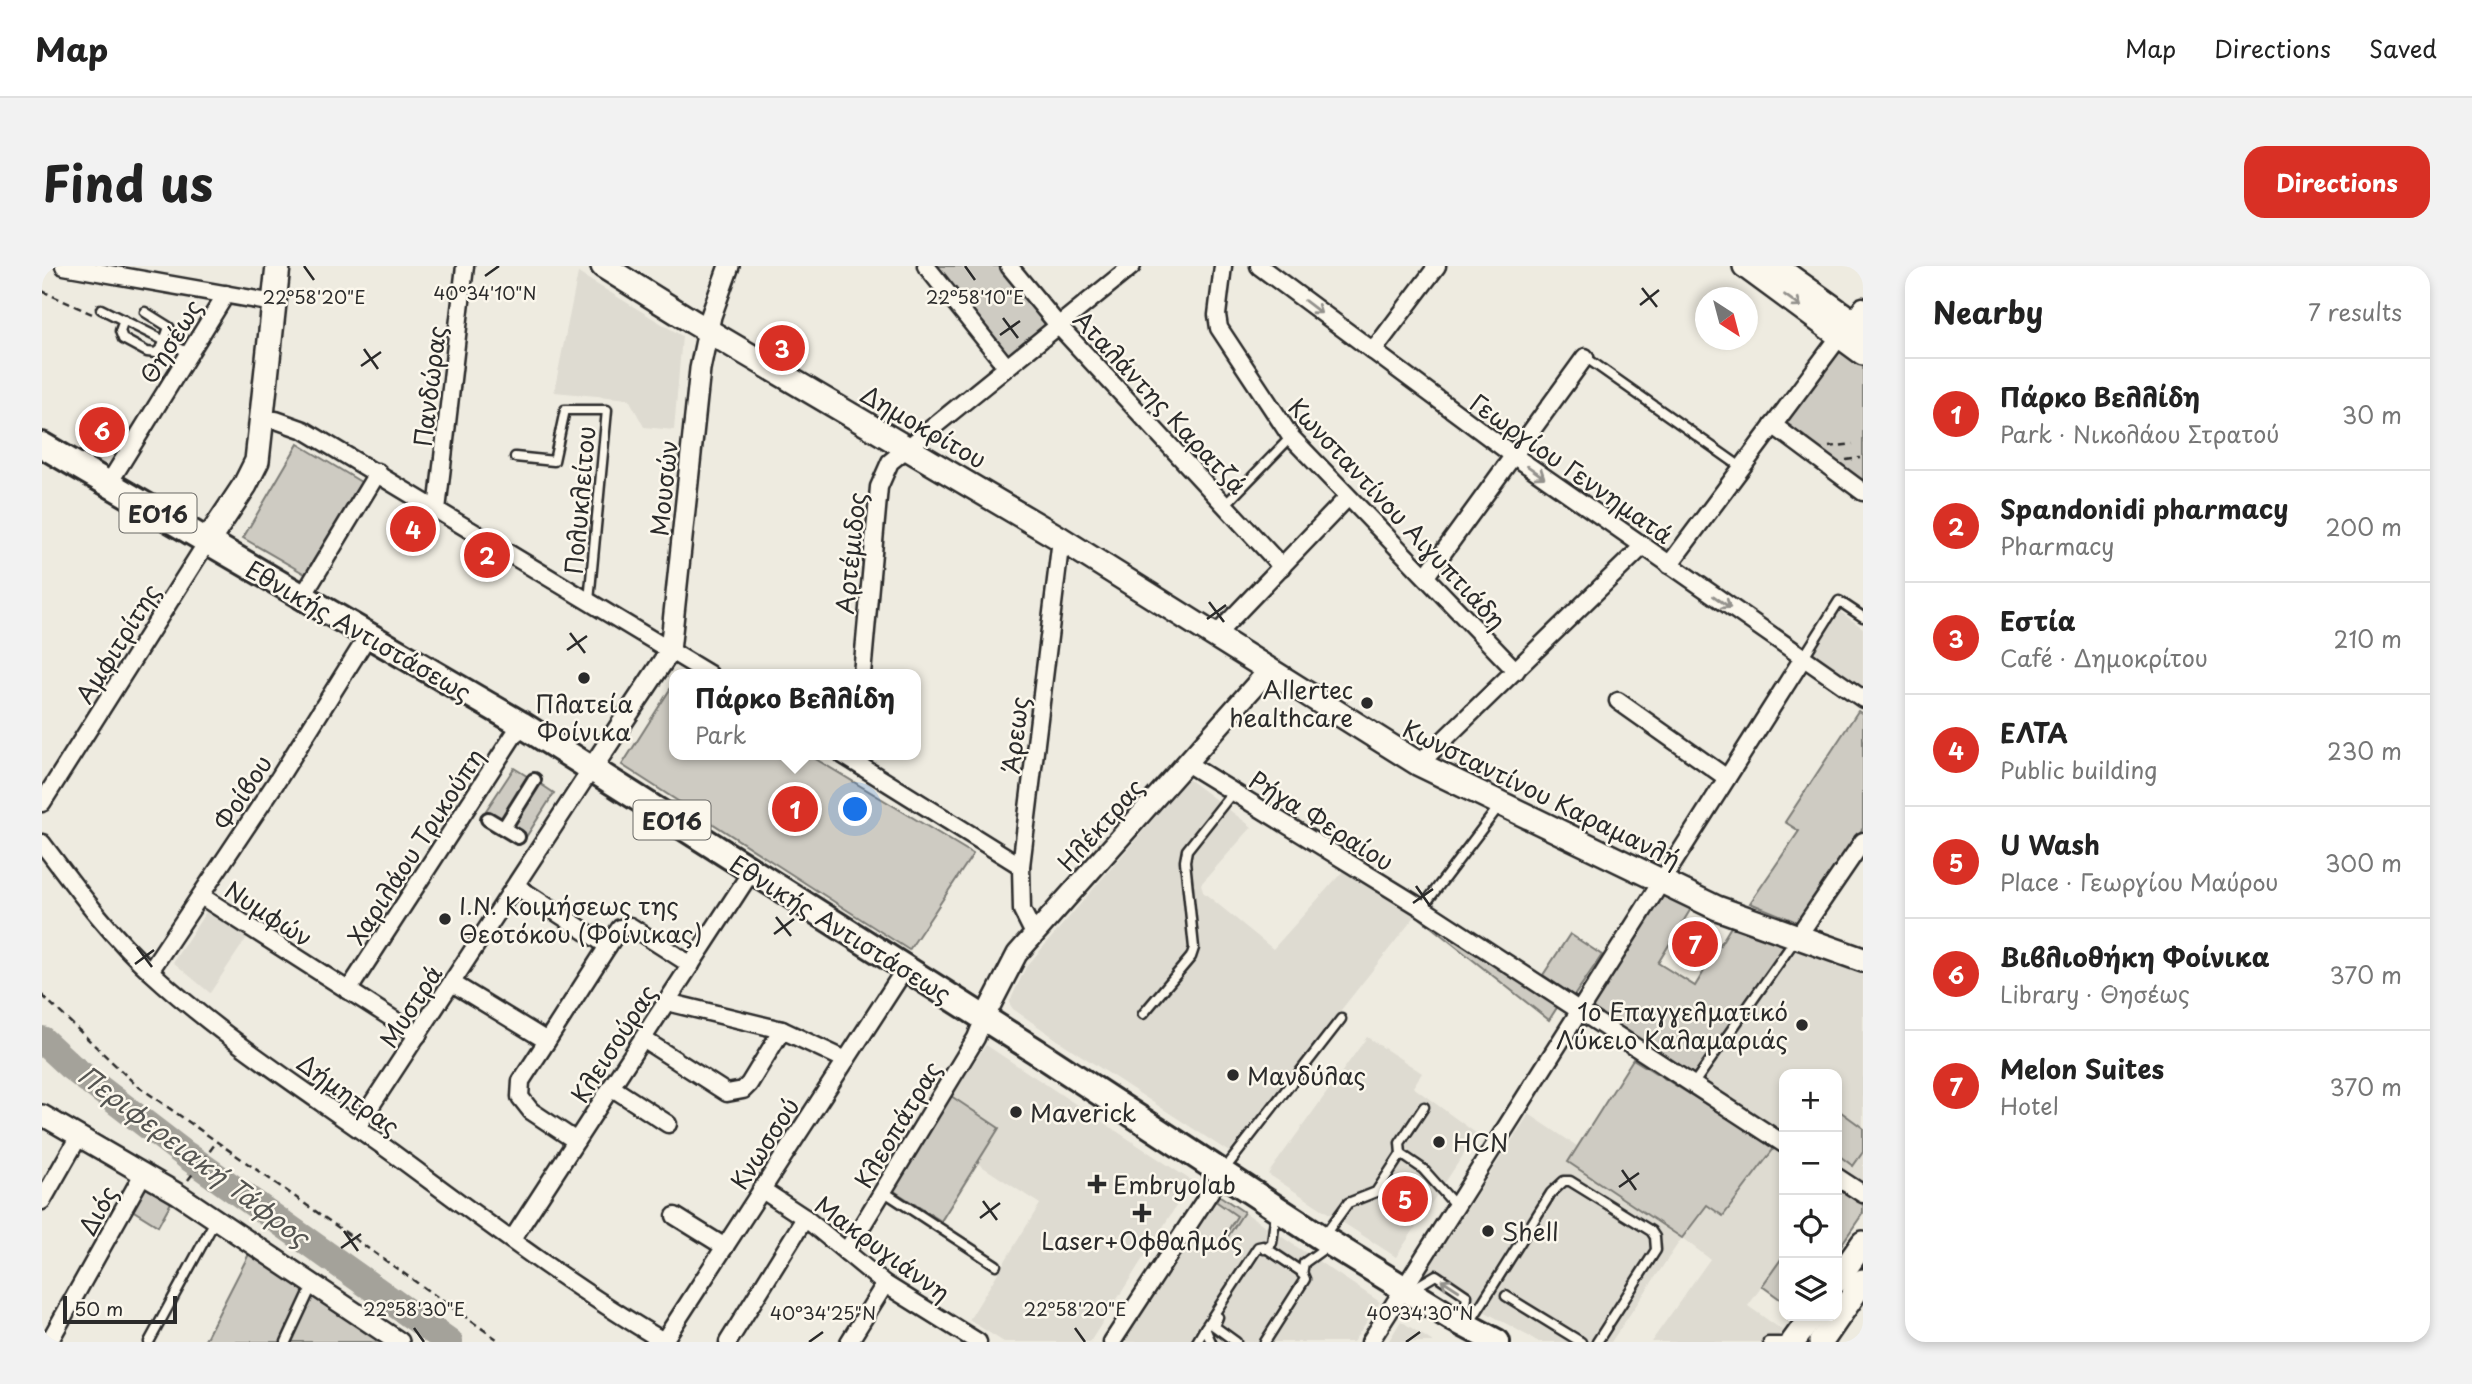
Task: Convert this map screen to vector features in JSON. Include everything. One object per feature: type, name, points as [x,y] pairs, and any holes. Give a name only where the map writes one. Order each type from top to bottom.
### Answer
[{"type":"main road","points":[[207,542],[254,469],[262,420],[278,266]]},
{"type":"main road","name":"Δημοκρίτου","points":[[603,266],[708,331],[1061,538],[1214,637]]},
{"type":"main road","points":[[1745,266],[1855,323]]},
{"type":"main road","points":[[1775,266],[1855,323],[1863,353]]},
{"type":"main road","name":"Εθνικής Αντιστάσεως","points":[[42,445],[521,724],[984,1018],[1326,1241],[1466,1328],[1497,1342]]},
{"type":"main road","name":"Κωνσταντίνου Καραμανλή","points":[[1214,637],[1419,764],[1500,805],[1661,882],[1796,939],[1863,960]]},
{"type":"main road","points":[[1842,1273],[1863,1243]]},
{"type":"main road","points":[[1821,1342],[1863,1281]]},
{"type":"main road","points":[[1793,1342],[1808,1321]]},
{"type":"street","points":[[64,266],[274,303]]},
{"type":"street","name":"Πανδώρας","points":[[437,510],[465,266]]},
{"type":"street","name":"Μουσών","points":[[670,651],[700,369],[708,331],[729,266]]},
{"type":"street","points":[[926,266],[1006,366]]},
{"type":"street","name":"Αταλάντης Καρατζά","points":[[1009,266],[1058,326],[1282,567]]},
{"type":"street","name":"Αρτέμιδος","points":[[862,669],[879,487],[890,462],[906,446],[1132,266]]},
{"type":"street","name":"Κωνσταντίνου Αιγυπτιάδη","points":[[1223,266],[1217,315],[1219,328],[1291,437],[1516,671]]},
{"type":"street","name":"Γεωργίου Γεννηματά","points":[[1259,266],[1513,456],[1863,699]]},
{"type":"street","points":[[1373,351],[1437,266]]},
{"type":"street","name":"Θησέως","points":[[109,483],[226,294]]},
{"type":"street","points":[[1669,565],[1773,425],[1855,323]]},
{"type":"street","points":[[1426,576],[1585,356]]},
{"type":"street","points":[[262,420],[276,420],[304,430],[378,472],[701,669]]},
{"type":"street","points":[[1773,425],[1863,492]]},
{"type":"street","points":[[303,596],[378,472]]},
{"type":"street","points":[[1214,637],[1347,498]]},
{"type":"street","name":"Άρεως","points":[[1034,934],[1022,910],[1021,866],[1061,538]]},
{"type":"street","name":"Αμφιτρίτης","points":[[42,803],[207,542]]},
{"type":"street","points":[[1419,764],[1642,547]]},
{"type":"street","name":"Φοίβου","points":[[150,971],[369,634]]},
{"type":"street","points":[[592,768],[670,651]]},
{"type":"street","points":[[1370,1342],[1406,1290],[1456,1206],[1803,658]]},
{"type":"street","name":"Ηλέκτρας","points":[[984,1018],[1010,965],[1034,934],[1188,764],[1267,672]]},
{"type":"street","points":[[1618,701],[1727,778]]},
{"type":"street","name":"Χαριλάου Τρικούπη","points":[[348,991],[521,724]]},
{"type":"street","points":[[853,760],[1021,866]]},
{"type":"street","name":"Ρήγα Φεραίου","points":[[1188,764],[1422,908],[1779,1141]]},
{"type":"street","name":"Μυστρά","points":[[358,1128],[592,768]]},
{"type":"street","points":[[504,828],[534,780]]},
{"type":"street","points":[[488,819],[518,837]]},
{"type":"street","points":[[1796,939],[1863,841]]},
{"type":"street","name":"Δήμητρας","points":[[42,844],[94,910],[150,971],[203,1016],[513,1238],[664,1342]]},
{"type":"street","name":"Κλεισούρας","points":[[513,1238],[751,872]]},
{"type":"street","points":[[516,886],[608,946]]},
{"type":"street","name":"Νυμφών","points":[[201,896],[418,1035]]},
{"type":"street","points":[[576,1142],[531,1111],[520,1097],[521,1081],[608,946],[620,928],[630,926],[691,965]]},
{"type":"street","name":"Κνωσσού","points":[[664,1342],[905,968]]},
{"type":"street","points":[[452,983],[547,1041]]},
{"type":"street","points":[[667,1002],[782,1030],[845,1060]]},
{"type":"street","name":"Κλεοπάτρας","points":[[846,1252],[976,1038],[984,1018]]},
{"type":"street","points":[[643,1039],[727,1093],[743,1090],[749,1084],[782,1030]]},
{"type":"street","points":[[611,1087],[668,1124]]},
{"type":"street","points":[[42,1115],[216,1219],[399,1342]]},
{"type":"street","points":[[42,1201],[79,1136]]},
{"type":"street","points":[[1112,1342],[1223,1172]]},
{"type":"street","name":"Διός","points":[[49,1342],[143,1174]]},
{"type":"street","points":[[1842,1180],[1863,1194]]},
{"type":"street","name":"Μακρυγιάννη","points":[[761,1189],[805,1219],[885,1284],[974,1341]]},
{"type":"street","points":[[675,1216],[725,1247]]},
{"type":"street","points":[[729,1342],[805,1219]]},
{"type":"street","points":[[849,1342],[885,1284]]},
{"type":"lane","points":[[101,309],[189,353]]},
{"type":"lane","points":[[124,320],[120,331],[126,342],[152,353],[160,351],[169,332],[166,323],[145,312]]},
{"type":"lane","points":[[1585,356],[1741,467]]},
{"type":"lane","name":"Πολυκλείτου","points":[[515,457],[554,461],[565,410],[607,410],[589,601]]},
{"type":"lane","points":[[1225,505],[1291,437]]},
{"type":"lane","points":[[1803,658],[1839,601],[1863,617]]},
{"type":"lane","points":[[1143,1014],[1191,957],[1194,948],[1185,861],[1187,850],[1233,792]]},
{"type":"lane","points":[[1422,908],[1500,805]]},
{"type":"lane","points":[[1692,1086],[1796,939]]},
{"type":"lane","points":[[1223,1172],[1341,1019]]},
{"type":"lane","points":[[1262,1342],[1302,1272],[1304,1263],[1326,1241],[1349,1203],[1377,1192],[1401,1154],[1400,1143],[1424,1107]]},
{"type":"lane","points":[[1401,1154],[1423,1169],[1456,1206]]},
{"type":"lane","points":[[1466,1328],[1551,1193],[1564,1181],[1570,1181],[1651,1231],[1655,1237],[1656,1250],[1597,1342]]},
{"type":"lane","points":[[883,1191],[996,1265]]},
{"type":"lane","points":[[1236,1342],[1217,1330],[1214,1322],[1262,1250],[1272,1243],[1277,1209]]},
{"type":"lane","points":[[149,1342],[216,1219]]},
{"type":"lane","points":[[1197,1342],[1258,1247],[1267,1249],[1302,1272]]},
{"type":"lane","points":[[286,1342],[313,1284]]},
{"type":"lane","points":[[1506,1296],[1581,1342]]},
{"type":"lane","points":[[1205,1328],[1211,1342]]},
{"type":"lane","points":[[1768,1342],[1793,1342]]},
{"type":"path","points":[[42,290],[87,312],[101,309]]},
{"type":"path","points":[[1828,447],[1853,444]]},
{"type":"path","points":[[42,995],[135,1084],[215,1144],[501,1342]]},
{"type":"path","points":[[184,1185],[215,1144]]},
{"type":"shaded area","points":[[933,266],[1001,266],[1049,325],[1008,358]]},
{"type":"shaded area","points":[[578,273],[682,336],[674,430],[644,427],[629,399],[554,392]]},
{"type":"shaded area","points":[[1841,345],[1863,361],[1863,484],[1781,425]]},
{"type":"shaded area","points":[[298,444],[361,482],[305,574],[243,538]]},
{"type":"shaded area","points":[[1839,611],[1863,628],[1863,688],[1812,651]]},
{"type":"shaded area","points":[[669,691],[669,760],[817,760],[973,854],[909,950],[622,765]]},
{"type":"shaded area","points":[[1858,711],[1863,714],[1863,828],[1797,922],[1750,903],[1799,831],[1785,822]]},
{"type":"shaded area","points":[[514,768],[530,778],[504,818],[485,812]]},
{"type":"shaded area","points":[[1188,779],[1252,827],[1201,884],[1203,892],[1273,949],[1344,870],[1416,915],[1229,1152],[1062,1043],[1013,1009],[1009,1003],[1026,967]]},
{"type":"shaded area","points":[[539,783],[554,793],[526,837],[514,824]]},
{"type":"shaded area","points":[[1660,893],[1692,907],[1658,963],[1695,986],[1732,925],[1789,940],[1694,1074],[1689,1074],[1587,1009]]},
{"type":"shaded area","points":[[206,912],[212,912],[248,936],[210,993],[173,962]]},
{"type":"shaded area","points":[[1416,915],[1558,1006],[1549,1020]]},
{"type":"shaded area","points":[[1570,934],[1602,955],[1574,996],[1543,975]]},
{"type":"shaded area","name":"1ο Επαγγελματικό Λύκειο Καλαμαριάς","points":[[1795,949],[1863,975],[1863,1187],[1842,1174],[1842,1069],[1779,1069],[1779,1135],[1698,1084]]},
{"type":"shaded area","points":[[1367,1037],[1422,1073],[1413,1087],[1477,1134],[1396,1257],[1268,1174]]},
{"type":"shaded area","points":[[986,1045],[1192,1181],[1090,1342],[1004,1342],[969,1320],[1040,1204],[977,1163],[999,1128],[951,1096]]},
{"type":"shaded area","points":[[1633,1059],[1775,1147],[1723,1216],[1707,1205],[1682,1238],[1568,1162]]},
{"type":"shaded area","points":[[951,1096],[999,1128],[941,1221],[891,1189]]},
{"type":"shaded area","points":[[1842,1113],[1863,1128],[1863,1152],[1853,1166],[1842,1158]]},
{"type":"shaded area","points":[[1529,1114],[1577,1146],[1568,1161],[1707,1205],[1723,1215],[1775,1147],[1779,1150],[1779,1262],[1748,1306],[1782,1330],[1775,1342],[1651,1342],[1710,1259],[1682,1238],[1611,1342],[1539,1342],[1423,1277]]},
{"type":"shaded area","points":[[146,1186],[173,1199],[158,1226],[129,1208]]},
{"type":"shaded area","points":[[1842,1190],[1863,1205],[1863,1213],[1842,1244]]},
{"type":"shaded area","points":[[1214,1192],[1380,1302],[1353,1342],[1120,1342]]},
{"type":"shaded area","points":[[1214,1192],[1244,1212],[1225,1241],[1222,1240],[1237,1216],[1214,1200]]},
{"type":"shaded area","points":[[250,1252],[385,1342],[204,1342]]},
{"type":"shaded area","points":[[1779,1262],[1779,1298],[1762,1286]]},
{"type":"shaded area","points":[[1401,1321],[1433,1342],[1388,1342]]},
{"type":"waterway","name":"Περιφερειακή Τάφρος","points":[[42,1040],[70,1066],[186,1155],[449,1342]]},
{"type":"place","name":"Εστία","points":[[782,348]]},
{"type":"place","name":"Βιβλιοθήκη Φοίνικα","points":[[102,430]]},
{"type":"place","name":"ΕΛΤΑ","points":[[413,529]]},
{"type":"place","name":"Spandonidi pharmacy","points":[[487,555]]},
{"type":"place","name":"Πλατεία Φοίνικα","points":[[584,678]]},
{"type":"place","name":"Allertec healthcare","points":[[1367,703]]},
{"type":"place","name":"Πάρκο Βελλίδη","points":[[795,809]]},
{"type":"place","name":"Ι.Ν. Κοιμήσεως της Θεοτόκου (Φοίνικας)","points":[[445,919]]},
{"type":"place","name":"Melon Suites","points":[[1695,944]]},
{"type":"place","name":"1ο Επαγγελματικό Λύκειο Καλαμαριάς","points":[[1802,1025]]},
{"type":"place","name":"Μανδύλας","points":[[1233,1075]]},
{"type":"place","name":"Maverick","points":[[1016,1112]]},
{"type":"place","name":"HCN","points":[[1439,1142]]},
{"type":"place","name":"Embryolab","points":[[1097,1184]]},
{"type":"place","name":"U Wash","points":[[1405,1199]]},
{"type":"place","name":"Laser+Οφθαλμός","points":[[1142,1213]]},
{"type":"place","name":"Shell","points":[[1488,1231]]}]
